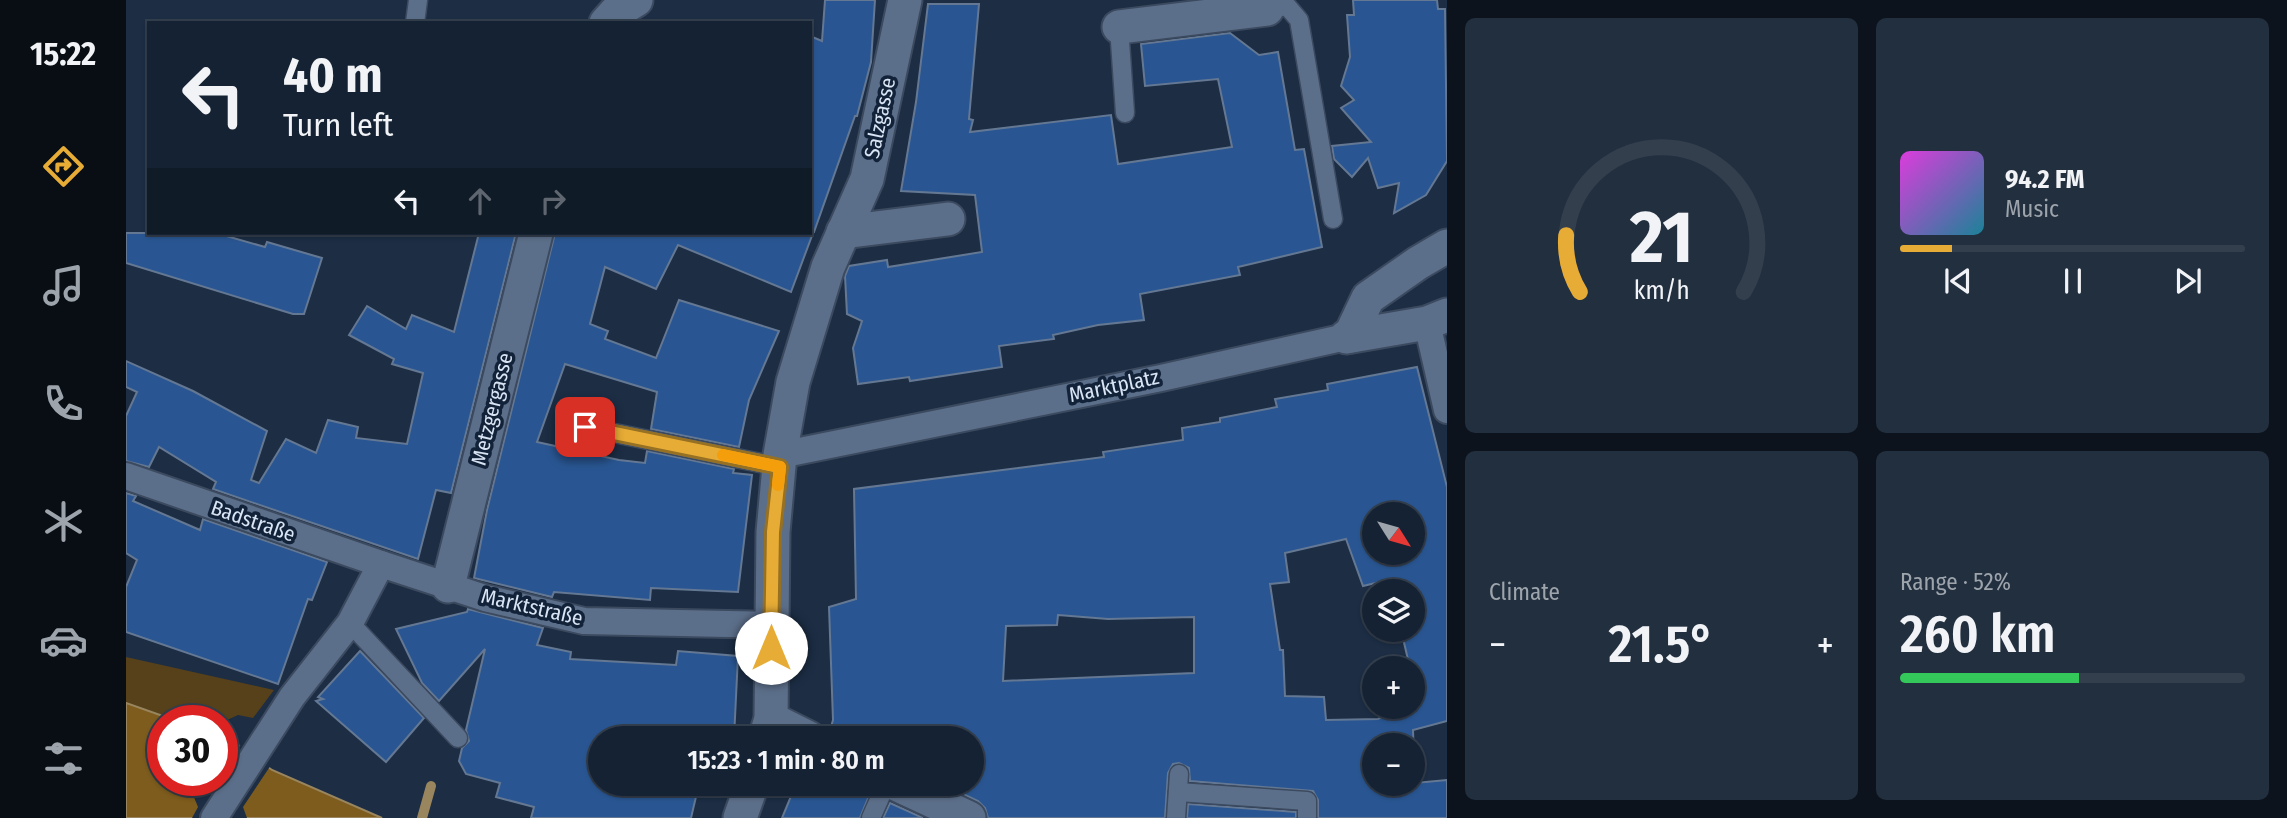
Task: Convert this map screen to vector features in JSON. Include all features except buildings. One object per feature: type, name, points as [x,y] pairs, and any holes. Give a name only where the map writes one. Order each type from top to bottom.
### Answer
[{"type":"street","points":[[608,21],[615,13],[636,0]]},
{"type":"street","name":"Salzgasse","points":[[780,461],[793,382],[828,267],[867,179],[905,0]]},
{"type":"street","points":[[1119,27],[1267,4]]},
{"type":"street","points":[[843,233],[948,219]]},
{"type":"street","name":"Metzgergasse","points":[[448,586],[536,235]]},
{"type":"street","points":[[1348,337],[1368,298],[1447,246]]},
{"type":"street","points":[[1437,319],[1447,410]]},
{"type":"street","name":"Marktplatz","points":[[780,461],[1437,319]]},
{"type":"street","points":[[768,726],[773,532],[780,461]]},
{"type":"street","name":"Badstraße","points":[[126,476],[381,564]]},
{"type":"street","points":[[214,818],[292,697],[350,623],[381,564]]},
{"type":"street","name":"Marktstraße","points":[[381,564],[485,598],[584,621],[771,625]]},
{"type":"street","points":[[740,818],[748,796]]},
{"type":"street","points":[[922,796],[969,818]]},
{"type":"lane","points":[[415,21],[418,0]]},
{"type":"lane","points":[[1267,4],[1287,6],[1299,20],[1334,219]]},
{"type":"lane","points":[[1119,27],[1125,113]]},
{"type":"lane","points":[[585,427],[780,461]]},
{"type":"lane","points":[[350,623],[458,738]]},
{"type":"lane","points":[[1176,818],[1178,783],[1307,800],[1307,818]]},
{"type":"lane","points":[[871,818],[881,796]]},
{"type":"shaded area","points":[[126,657],[274,690],[253,718],[238,715],[238,705],[147,705],[147,710],[126,703]]},
{"type":"shaded area","points":[[126,703],[147,710],[147,796],[238,796],[238,745],[272,770],[382,818],[126,818]]},
{"type":"pier","points":[[242,743],[271,765],[243,807],[247,818],[192,818],[198,807],[193,796],[238,796],[238,749]]},
{"type":"waterway","points":[[422,818],[431,786]]},
{"type":"slow traffic","points":[[723,455],[780,467],[778,485]]},
{"type":"route","points":[[585,427],[780,467],[773,532],[771,648]]}]
